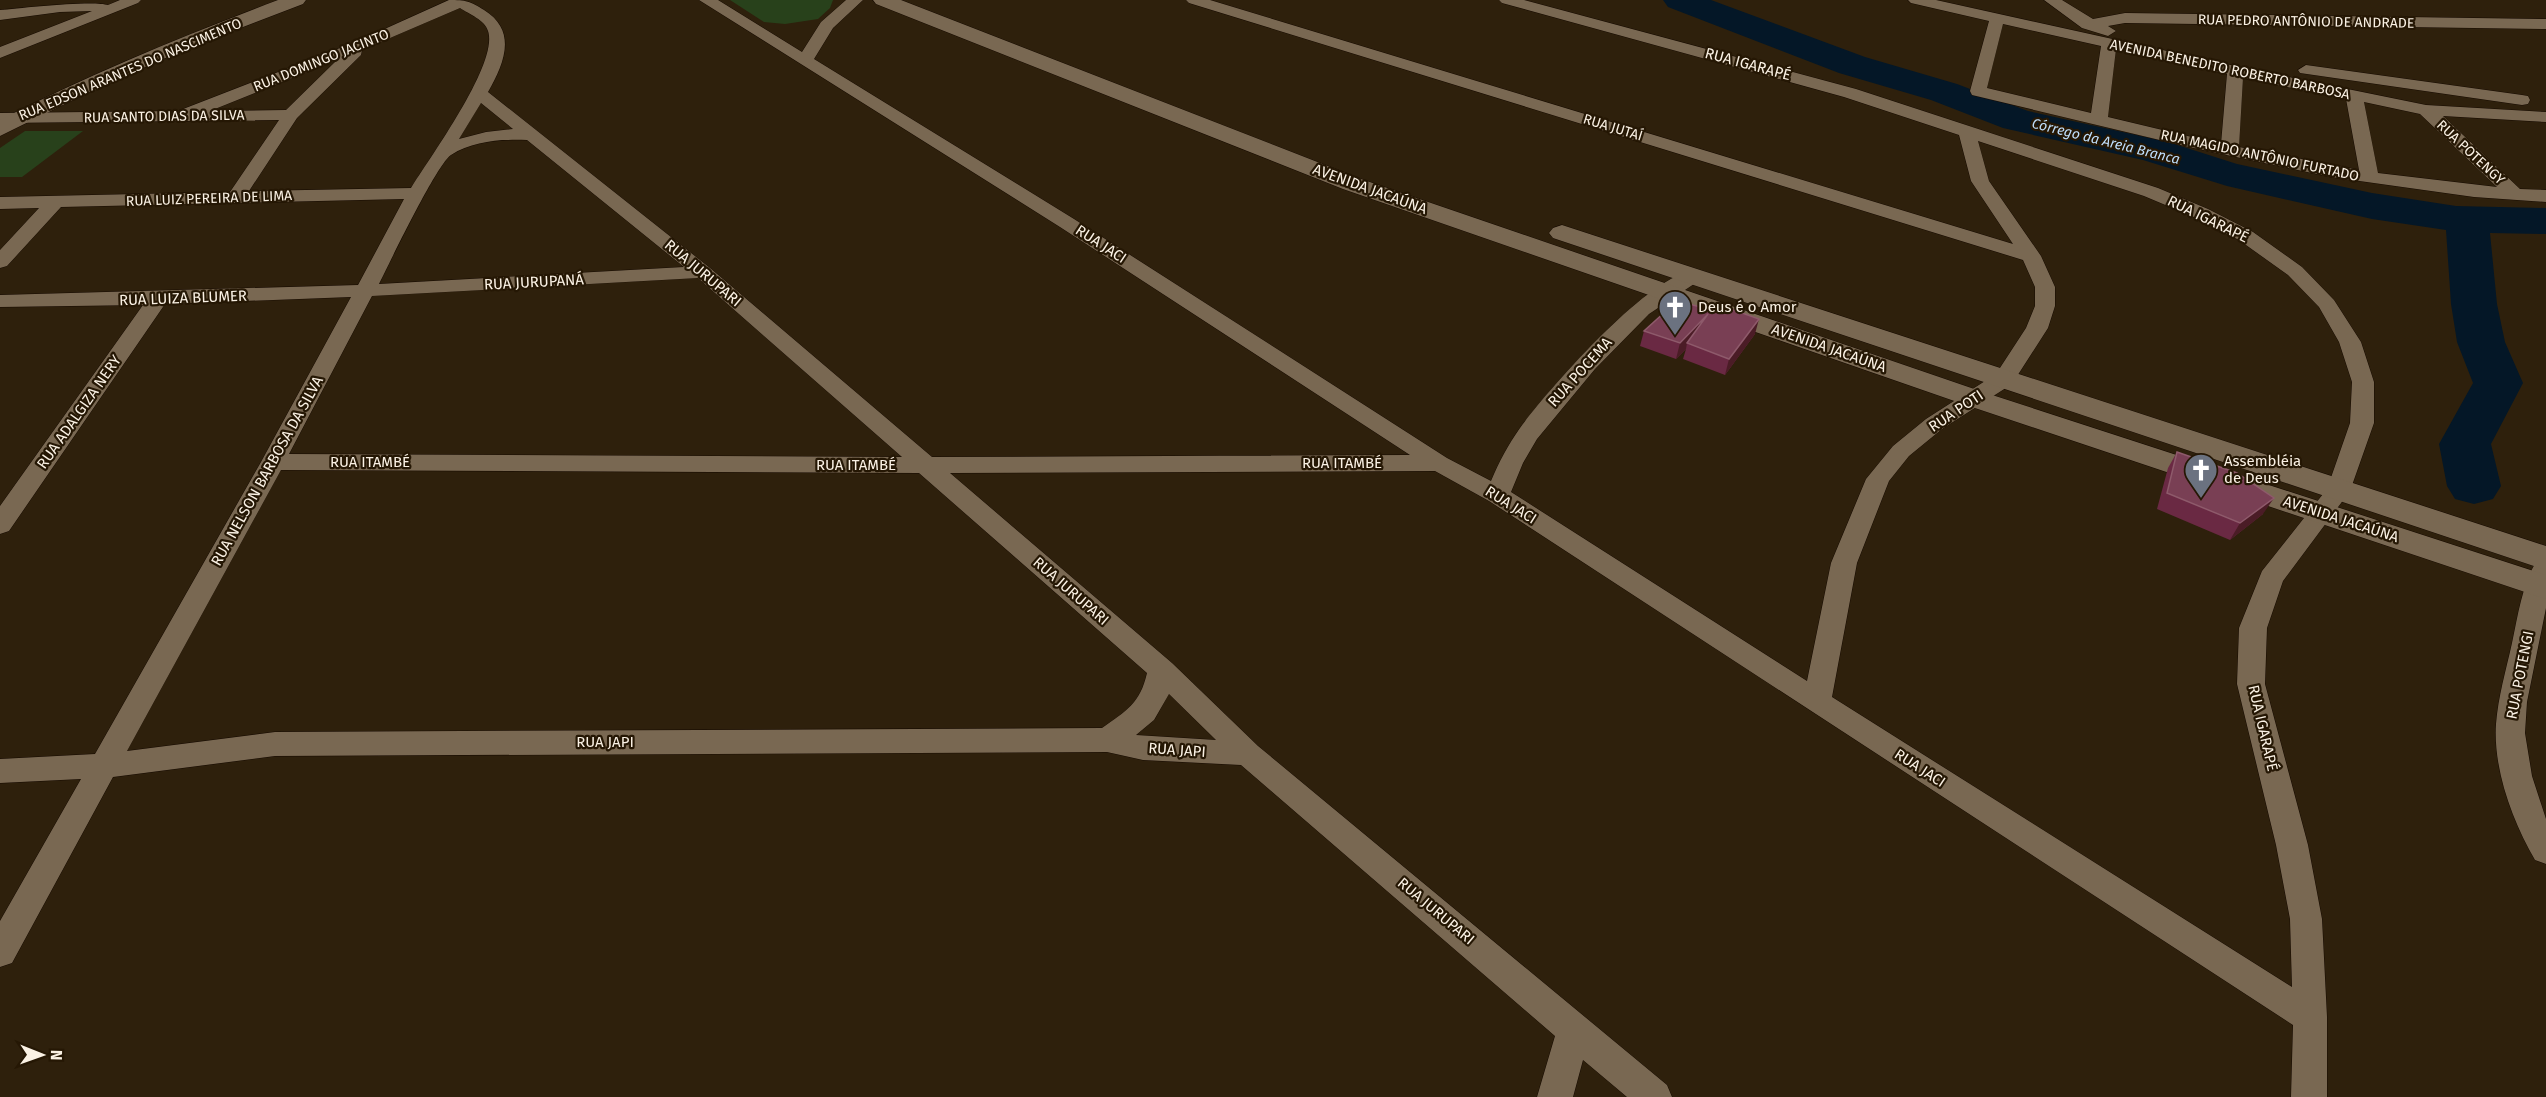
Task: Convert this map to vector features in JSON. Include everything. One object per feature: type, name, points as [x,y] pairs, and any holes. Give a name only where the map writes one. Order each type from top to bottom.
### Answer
[{"type":"street","name":"RUA EDSON ARANTES DO NASCIMENTO","points":[[5,122],[176,46],[296,0]]},
{"type":"street","name":"RUA JACI","points":[[707,0],[1067,223],[1439,463],[1498,495],[2310,1017]]},
{"type":"street","points":[[805,61],[827,26],[855,0]]},
{"type":"street","name":"AVENIDA JACAÚNA","points":[[883,0],[1352,184],[1663,292],[1973,398],[2329,501]]},
{"type":"street","name":"AVENIDA JACAÚNA","points":[[926,0],[1209,110],[1394,177],[2004,379],[2329,501],[2544,574]]},
{"type":"street","name":"RUA JUTAÍ","points":[[1194,0],[2031,256]]},
{"type":"street","name":"RUA IGARAPÉ","points":[[1507,0],[1850,93],[2151,192],[2201,213],[2246,236],[2295,271],[2327,304],[2350,342],[2363,381],[2362,423],[2329,501],[2271,578],[2253,628],[2251,684],[2292,845],[2306,919],[2310,1017],[2308,1097]]},
{"type":"street","name":"AVENIDA BENEDITO ROBERTO BARBOSA","points":[[1916,0],[2235,71],[2426,110],[2546,117]]},
{"type":"street","name":"AVENIDA BENEDITO ROBERTO BARBOSA","points":[[2052,0],[2090,24],[2149,44],[2400,84],[2546,103]]},
{"type":"street","name":"RUA DOMINGO JACINTO","points":[[181,116],[364,44],[459,1]]},
{"type":"street","name":"RUA NELSON BARBOSA DA SILVA","points":[[0,952],[273,462],[417,193],[480,94],[496,58],[498,45],[495,30],[488,19],[459,1]]},
{"type":"street","points":[[0,15],[60,7],[126,3]]},
{"type":"street","points":[[0,53],[126,3]]},
{"type":"street","name":"RUA PEDRO ANTÔNIO DE ANDRADE","points":[[2069,33],[2090,24],[2125,18],[2546,24]]},
{"type":"street","name":"RUA MAGIDO ANTÔNIO FURTADO","points":[[1997,19],[1978,91],[2230,150],[2370,178],[2450,190],[2546,196]]},
{"type":"street","points":[[774,42],[827,26]]},
{"type":"street","points":[[2099,120],[2109,42]]},
{"type":"street","points":[[237,197],[291,115],[364,44]]},
{"type":"street","points":[[2230,150],[2235,71]]},
{"type":"street","name":"RUA JURUPARI","points":[[480,94],[703,272],[1162,670],[1248,754],[1654,1097]]},
{"type":"street","points":[[2354,96],[2370,178]]},
{"type":"street","name":"RUA POTENGY","points":[[2426,110],[2516,195]]},
{"type":"street","name":"RUA SANTO DIAS DA SILVA","points":[[5,122],[291,115]]},
{"type":"street","name":"RUA POTI","points":[[1817,702],[1844,563],[1878,479],[1901,451],[1934,424],[2004,379],[2037,328],[2044,306],[2045,286],[2031,256],[1980,181],[1967,132]]},
{"type":"street","points":[[443,152],[465,141],[486,136],[531,135]]},
{"type":"street","name":"RUA LUIZ PEREIRA DE LIMA","points":[[0,203],[417,193]]},
{"type":"street","points":[[0,262],[55,202]]},
{"type":"street","name":"RUA JURUPANÁ","points":[[365,292],[703,272]]},
{"type":"street","name":"RUA POCEMA","points":[[1498,495],[1515,453],[1540,417],[1636,312],[1663,292],[1693,276]]},
{"type":"street","name":"RUA LUIZA BLUMER","points":[[0,301],[157,300],[365,292]]},
{"type":"street","name":"RUA ADALGIZA NERY","points":[[0,525],[157,300]]},
{"type":"street","name":"RUA ITAMBÉ","points":[[273,462],[924,465],[1439,463]]},
{"type":"street","name":"RUA POTENGI","points":[[2544,574],[2516,688],[2510,734],[2521,791],[2546,851]]},
{"type":"street","points":[[1107,740],[1148,711],[1158,693],[1162,670]]},
{"type":"street","name":"RUA JAPI","points":[[0,771],[104,766],[276,744],[1107,740],[1143,748],[1248,754]]},
{"type":"street","points":[[1555,1097],[1575,1028]]},
{"type":"green space","points":[[730,0],[833,0],[830,8],[818,19],[785,24],[764,22]]},
{"type":"green space","points":[[25,131],[83,131],[22,177],[0,177],[0,148]]},
{"type":"building","points":[[1677,301],[1712,310],[1717,304],[1759,319],[1729,359],[1687,343],[1708,314],[1680,343],[1644,331]]},
{"type":"building","points":[[2177,452],[2237,473],[2274,498],[2240,523],[2167,493]]},
{"type":"waterway","name":"Córrego da Areia Branca","points":[[1680,0],[1852,65],[1944,92],[2017,120],[2154,151],[2227,174],[2372,206],[2467,219]]},
{"type":"waterway","name":"Córrego da Areia Branca","points":[[2467,219],[2546,221]]},
{"type":"waterway","points":[[2467,219],[2474,304],[2481,342],[2498,383],[2465,444],[2474,486]]},
{"type":"place","name":"Deus é o Amor","points":[[1675,336]]},
{"type":"place","name":"Assembléia de Deus","points":[[2201,499]]}]
